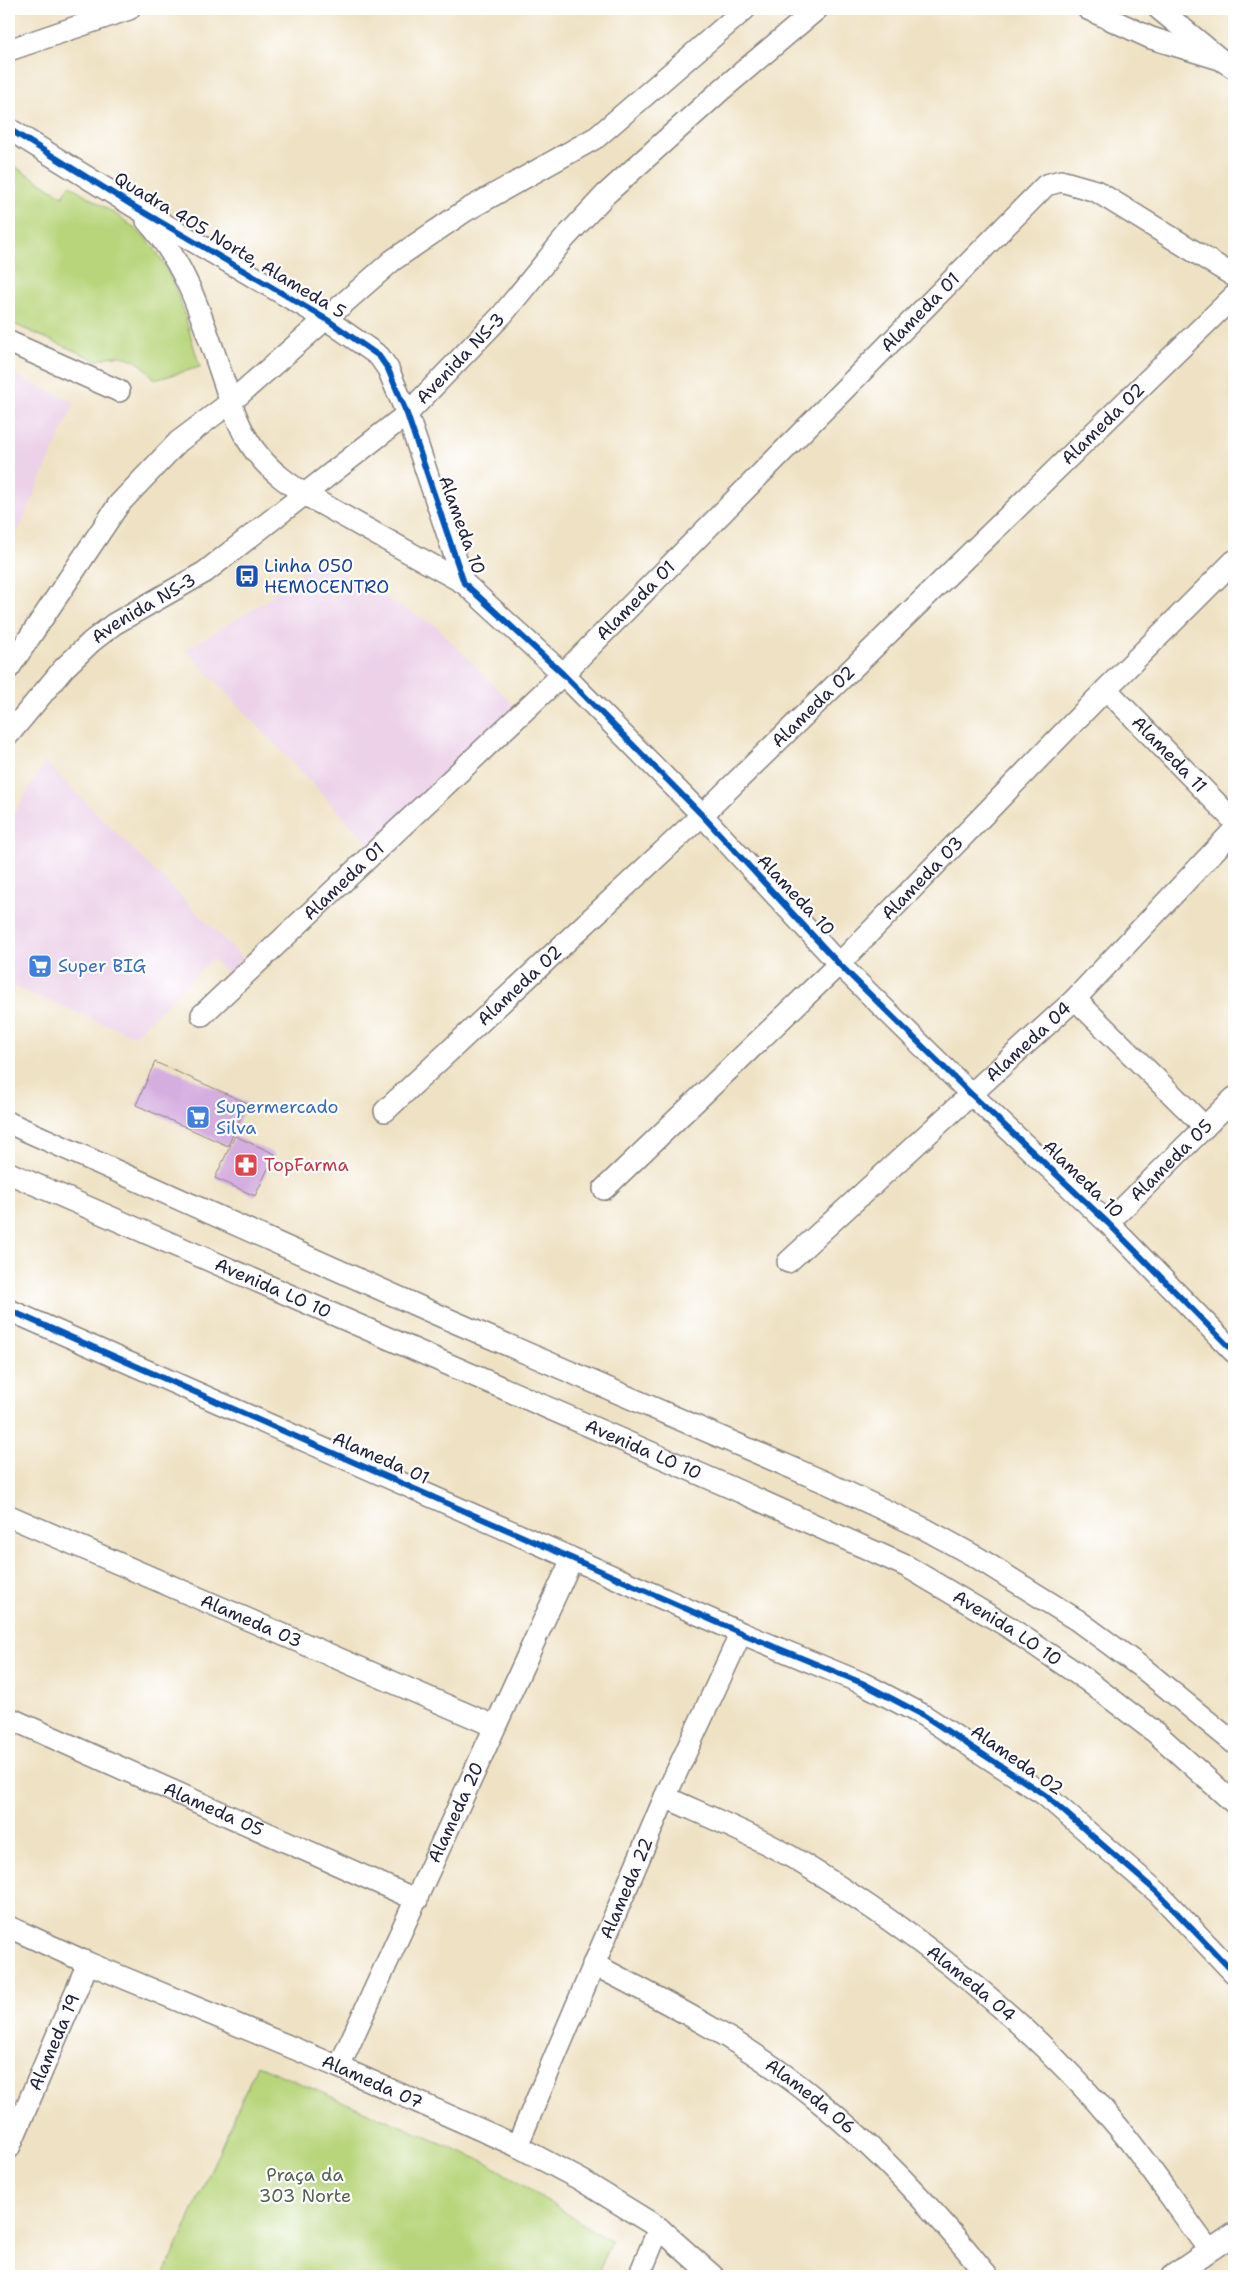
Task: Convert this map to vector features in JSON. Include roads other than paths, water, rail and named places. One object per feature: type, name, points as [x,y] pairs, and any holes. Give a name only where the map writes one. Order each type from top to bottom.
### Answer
[{"type":"street","points":[[9,50],[129,9]]},
{"type":"street","points":[[9,668],[119,504],[178,442],[231,402],[393,260],[465,211],[597,137],[745,9]]},
{"type":"street","name":"Avenida NS-3","points":[[9,734],[64,668],[91,642],[114,624],[205,572],[407,414],[502,315],[565,238],[606,194],[720,91],[817,9]]},
{"type":"street","points":[[1088,9],[1151,38],[1227,63]]},
{"type":"street","points":[[1159,9],[1227,63]]},
{"type":"street","name":"Quadra 405 Norte, Alameda 5","points":[[9,129],[135,208],[326,319],[379,356],[388,369],[407,414]]},
{"type":"street","name":"Alameda 01","points":[[202,1015],[563,674],[1046,185],[1061,181],[1096,192],[1234,276]]},
{"type":"street","name":"Quadra 405 Norte, Alameda 5","points":[[135,208],[159,235],[179,264],[191,290],[231,402],[247,438],[259,457],[286,482],[304,494],[464,583]]},
{"type":"street","name":"Alameda 02","points":[[385,1111],[702,815],[1234,296]]},
{"type":"street","points":[[9,342],[119,391]]},
{"type":"street","name":"Alameda 10","points":[[407,414],[464,583],[563,674],[702,815],[839,964],[971,1094],[1108,1223],[1234,1352]]},
{"type":"street","name":"Alameda 03","points":[[604,1189],[839,964],[1106,689],[1234,561]]},
{"type":"street","name":"Alameda 11","points":[[1106,689],[1234,821]]},
{"type":"street","name":"Alameda 04","points":[[788,1262],[1075,999],[1234,830]]},
{"type":"street","points":[[1075,999],[1205,1127]]},
{"type":"street","name":"Alameda 05","points":[[1108,1223],[1234,1098]]},
{"type":"street","points":[[9,1123],[436,1314],[804,1473],[925,1529],[964,1550],[1076,1620],[1145,1670],[1234,1743]]},
{"type":"street","name":"Avenida LO 10","points":[[9,1173],[732,1488],[906,1566],[1007,1626],[1085,1679],[1156,1734],[1234,1803]]},
{"type":"street","name":"Alameda 01","points":[[9,1310],[741,1633]]},
{"type":"street","name":"Alameda 03","points":[[9,1516],[494,1726]]},
{"type":"street","name":"Alameda 20","points":[[339,2067],[418,1900],[494,1726],[572,1559]]},
{"type":"street","name":"Alameda 02","points":[[741,1633],[862,1683],[924,1715],[1037,1790],[1157,1892],[1234,1973]]},
{"type":"street","name":"Alameda 22","points":[[518,2146],[665,1797],[741,1633]]},
{"type":"street","name":"Alameda 05","points":[[9,1718],[418,1900]]},
{"type":"street","name":"Alameda 04","points":[[665,1797],[739,1831],[793,1859],[860,1901],[974,1984],[1074,2077],[1120,2129],[1209,2250]]},
{"type":"street","name":"Alameda 07","points":[[9,1927],[88,1963],[339,2067],[518,2146],[582,2180],[659,2228],[713,2276]]},
{"type":"street","name":"Alameda 19","points":[[11,2137],[88,1963]]},
{"type":"street","name":"Alameda 06","points":[[594,1964],[664,2001],[749,2051],[816,2098],[868,2144],[934,2211],[988,2276]]},
{"type":"street","points":[[640,2276],[659,2228]]},
{"type":"street","points":[[1172,2276],[1234,2234]]},
{"type":"place","name":"Linha 050 HEMOCENTRO","points":[[247,576]]},
{"type":"place","name":"Super BIG","points":[[40,966]]},
{"type":"place","name":"Supermercado Silva","points":[[198,1117]]},
{"type":"place","name":"TopFarma","points":[[246,1165]]},
{"type":"park label","name":"Praça da 303 Norte","points":[[305,2185]]}]
